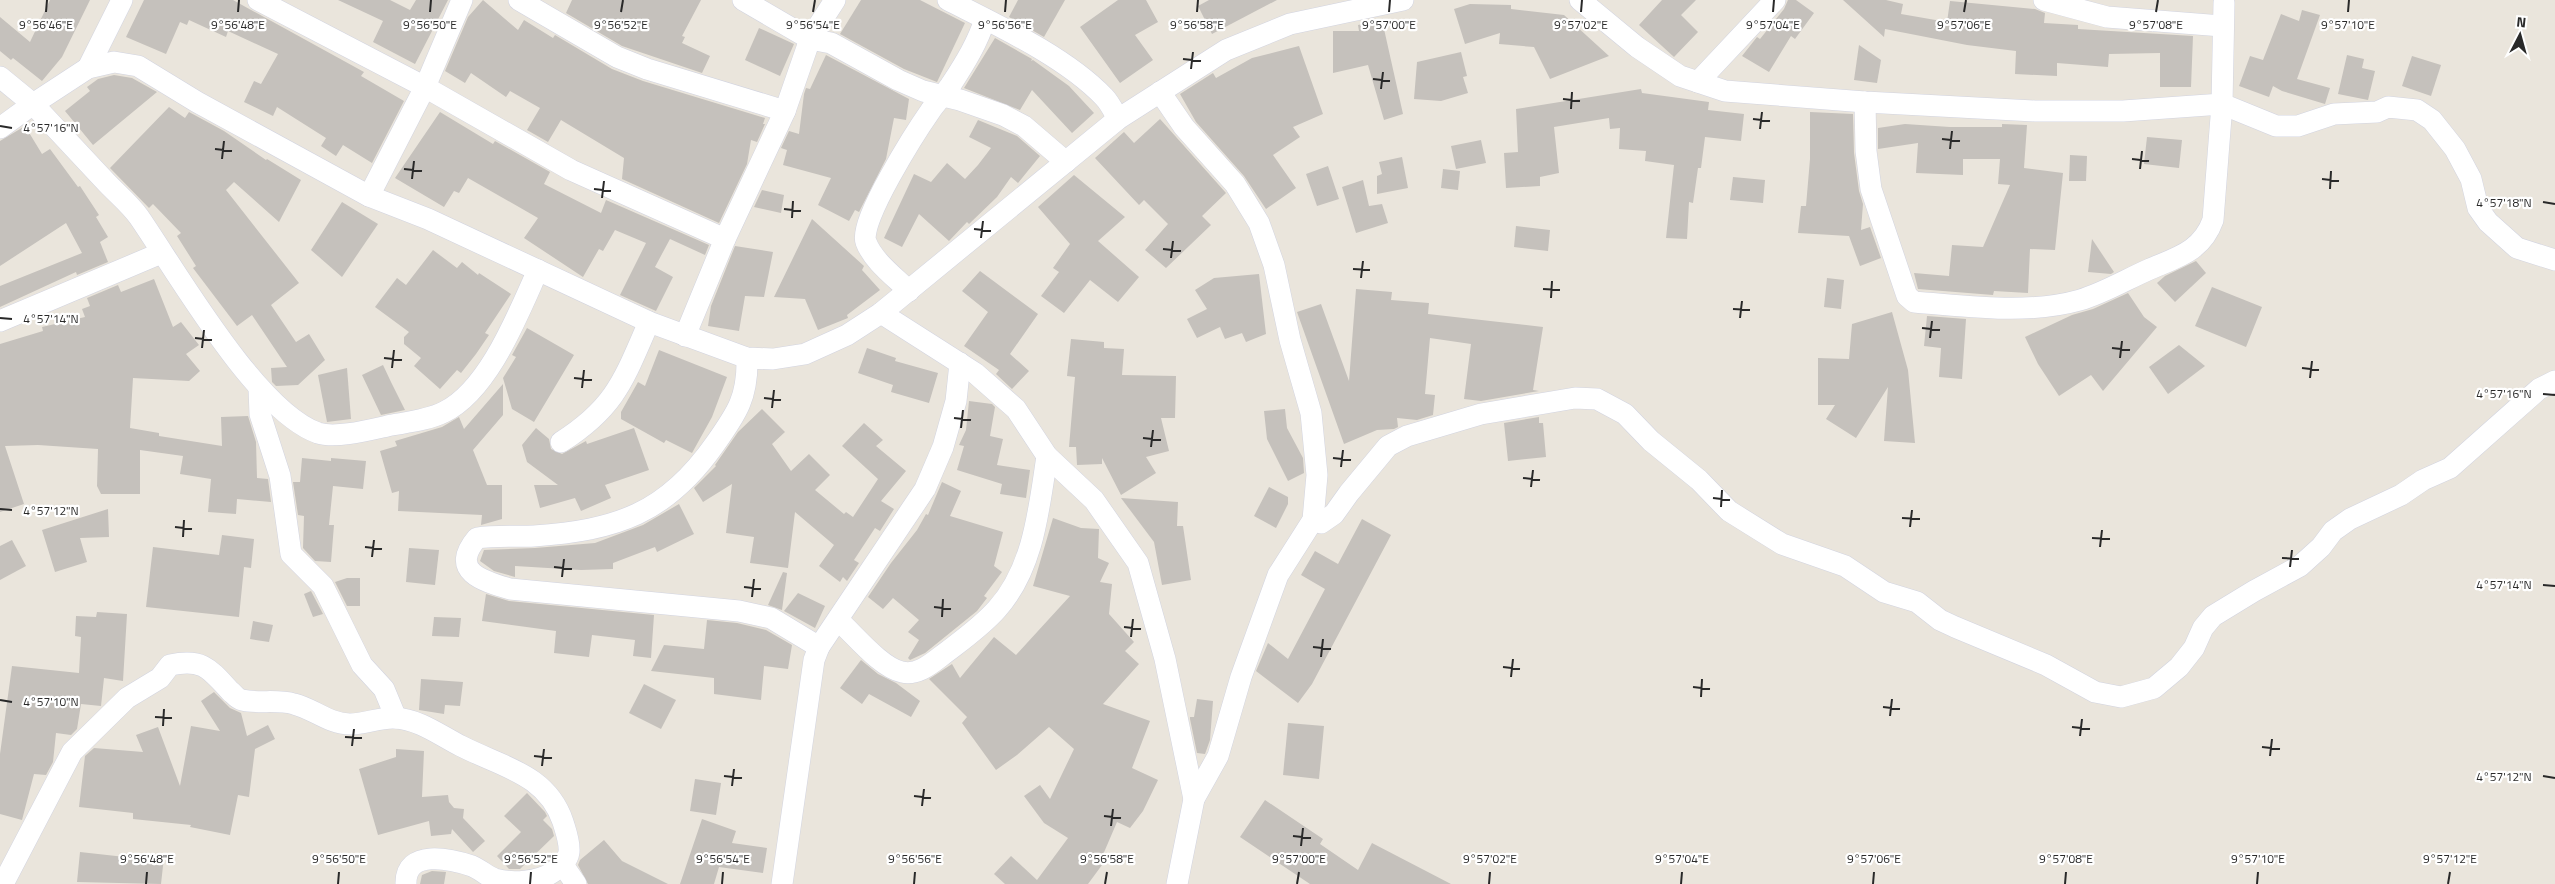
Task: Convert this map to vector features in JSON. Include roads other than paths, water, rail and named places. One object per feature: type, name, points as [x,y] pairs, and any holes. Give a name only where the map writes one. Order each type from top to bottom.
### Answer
[{"type":"street","points":[[88,68],[122,0]]},
{"type":"street","points":[[258,0],[425,87],[571,170],[725,238]]},
{"type":"street","points":[[369,196],[425,87],[462,0]]},
{"type":"street","points":[[519,0],[618,57],[647,69],[784,110]]},
{"type":"street","points":[[742,0],[810,39],[831,44],[898,80],[1003,115],[1017,123],[1066,162]]},
{"type":"street","points":[[685,336],[725,238],[784,110],[810,39],[835,0]]},
{"type":"street","points":[[948,0],[985,19],[1077,73],[1105,98],[1118,119]]},
{"type":"street","points":[[0,128],[88,68],[114,62],[138,66],[197,102],[369,196],[428,219],[649,322],[748,358],[773,359],[804,354],[846,335],[881,314],[1118,119],[1226,50],[1290,24],[1403,0]]},
{"type":"street","points":[[1580,0],[1637,47],[1680,76],[1725,91],[1865,102],[2035,111],[2123,111],[2222,104],[2260,120],[2283,126],[2298,126],[2334,114],[2377,112],[2388,107],[2417,110],[2432,120],[2455,149],[2471,179],[2478,208],[2488,222],[2517,248],[2555,260]]},
{"type":"street","points":[[1698,82],[1775,0]]},
{"type":"street","points":[[2044,0],[2107,17],[2222,26]]},
{"type":"street","points":[[1865,102],[1866,150],[1871,189],[1907,296],[1914,302],[2000,308],[2049,306],[2081,300],[2180,256],[2200,244],[2208,234],[2213,220],[2222,104],[2222,26],[2224,3]]},
{"type":"street","points":[[908,291],[878,260],[866,242],[865,230],[872,209],[931,110],[979,37],[985,19]]},
{"type":"street","points":[[0,77],[33,104],[138,216],[161,253],[259,388],[304,426],[320,434],[345,434],[424,419],[444,412],[462,400],[480,380],[506,341],[538,270]]},
{"type":"street","points":[[1160,92],[1184,127],[1235,184],[1259,223],[1274,265],[1290,340],[1312,414],[1317,475],[1313,520],[1278,575],[1241,677],[1218,756],[1194,800],[1177,884]]},
{"type":"street","points":[[0,321],[161,253]]},
{"type":"street","points":[[881,314],[975,373],[1016,409],[1047,456],[1094,500],[1138,563],[1165,659],[1194,800]]},
{"type":"street","points":[[562,442],[599,413],[616,394],[649,322]]},
{"type":"street","points":[[748,358],[748,381],[744,396],[729,425],[699,467],[668,496],[616,524],[587,531],[478,538],[470,547],[466,558],[470,572],[483,581],[510,588],[739,611],[771,618],[819,647]]},
{"type":"street","points":[[782,884],[812,670],[819,647],[925,489],[943,447],[956,401],[960,363]]},
{"type":"street","points":[[1313,520],[1321,523],[1334,514],[1388,446],[1407,436],[1481,414],[1575,398],[1597,400],[1629,417],[1651,441],[1699,480],[1730,511],[1782,544],[1845,566],[1884,592],[1917,602],[1947,624],[1990,644],[2046,665],[2096,692],[2121,696],[2154,688],[2184,661],[2194,648],[2203,628],[2213,616],[2300,566],[2321,547],[2333,532],[2350,519],[2401,495],[2423,480],[2450,468],[2539,389],[2555,382]]},
{"type":"street","points":[[259,388],[260,414],[280,476],[291,554],[323,586],[362,665],[384,689],[396,718]]},
{"type":"street","points":[[838,620],[880,660],[899,672],[909,674],[922,670],[965,638],[998,608],[1025,563],[1037,518],[1047,456]]},
{"type":"street","points":[[3,884],[72,752],[127,698],[160,678],[170,665],[189,661],[211,670],[239,700],[262,703],[275,701],[295,704],[332,722],[350,724],[396,718],[428,728],[481,756],[520,772],[540,785],[559,809],[568,840],[569,853],[563,865],[549,875],[535,881],[506,882],[496,879],[472,866],[432,858],[420,860],[413,866],[407,873],[406,884]]},
{"type":"street","points":[[563,865],[576,884]]}]
